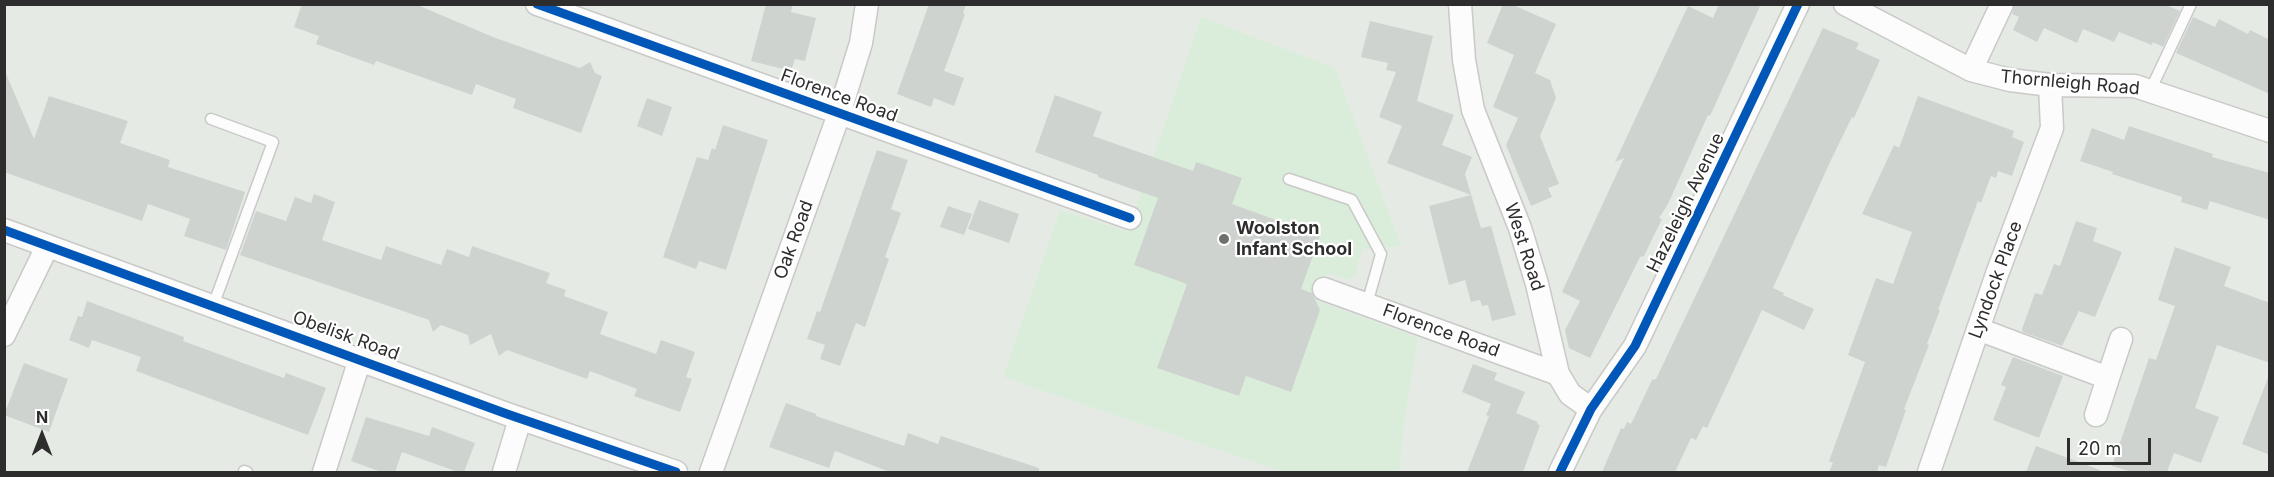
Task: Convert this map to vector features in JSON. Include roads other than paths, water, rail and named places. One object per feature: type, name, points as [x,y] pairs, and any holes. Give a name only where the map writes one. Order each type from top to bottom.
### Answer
[{"type":"street","name":"Florence Road","points":[[537,4],[1130,218]]},
{"type":"street","name":"Oak Road","points":[[711,472],[839,114],[861,43],[867,4]]},
{"type":"street","name":"West Road","points":[[1460,4],[1464,60],[1473,110],[1520,228],[1537,284],[1558,374],[1570,394],[1592,409]]},
{"type":"street","name":"Hazeleigh Avenue","points":[[1592,409],[1635,346],[1798,4]]},
{"type":"street","name":"Thornleigh Road","points":[[1845,4],[1971,70],[2010,80],[2050,85],[2135,86],[2270,131]]},
{"type":"street","points":[[1971,70],[2002,4]]},
{"type":"street","name":"Lyndock Place","points":[[1929,472],[1978,329],[2052,128],[2050,85]]},
{"type":"street","name":"Obelisk Road","points":[[4,230],[520,419],[676,472]]},
{"type":"street","points":[[4,335],[47,247]]},
{"type":"street","name":"Florence Road","points":[[1324,289],[1558,374]]},
{"type":"street","points":[[1978,329],[2108,378]]},
{"type":"street","points":[[2096,415],[2121,339]]},
{"type":"street","points":[[324,472],[360,359]]},
{"type":"street","points":[[1560,472],[1592,409]]},
{"type":"street","points":[[504,472],[520,419]]},
{"type":"lane","points":[[2150,91],[2191,4]]},
{"type":"lane","points":[[211,119],[273,142],[213,306]]},
{"type":"lane","points":[[1289,179],[1352,200],[1381,254],[1367,304]]},
{"type":"place","name":"Woolston Infant School","points":[[1224,239]]}]
